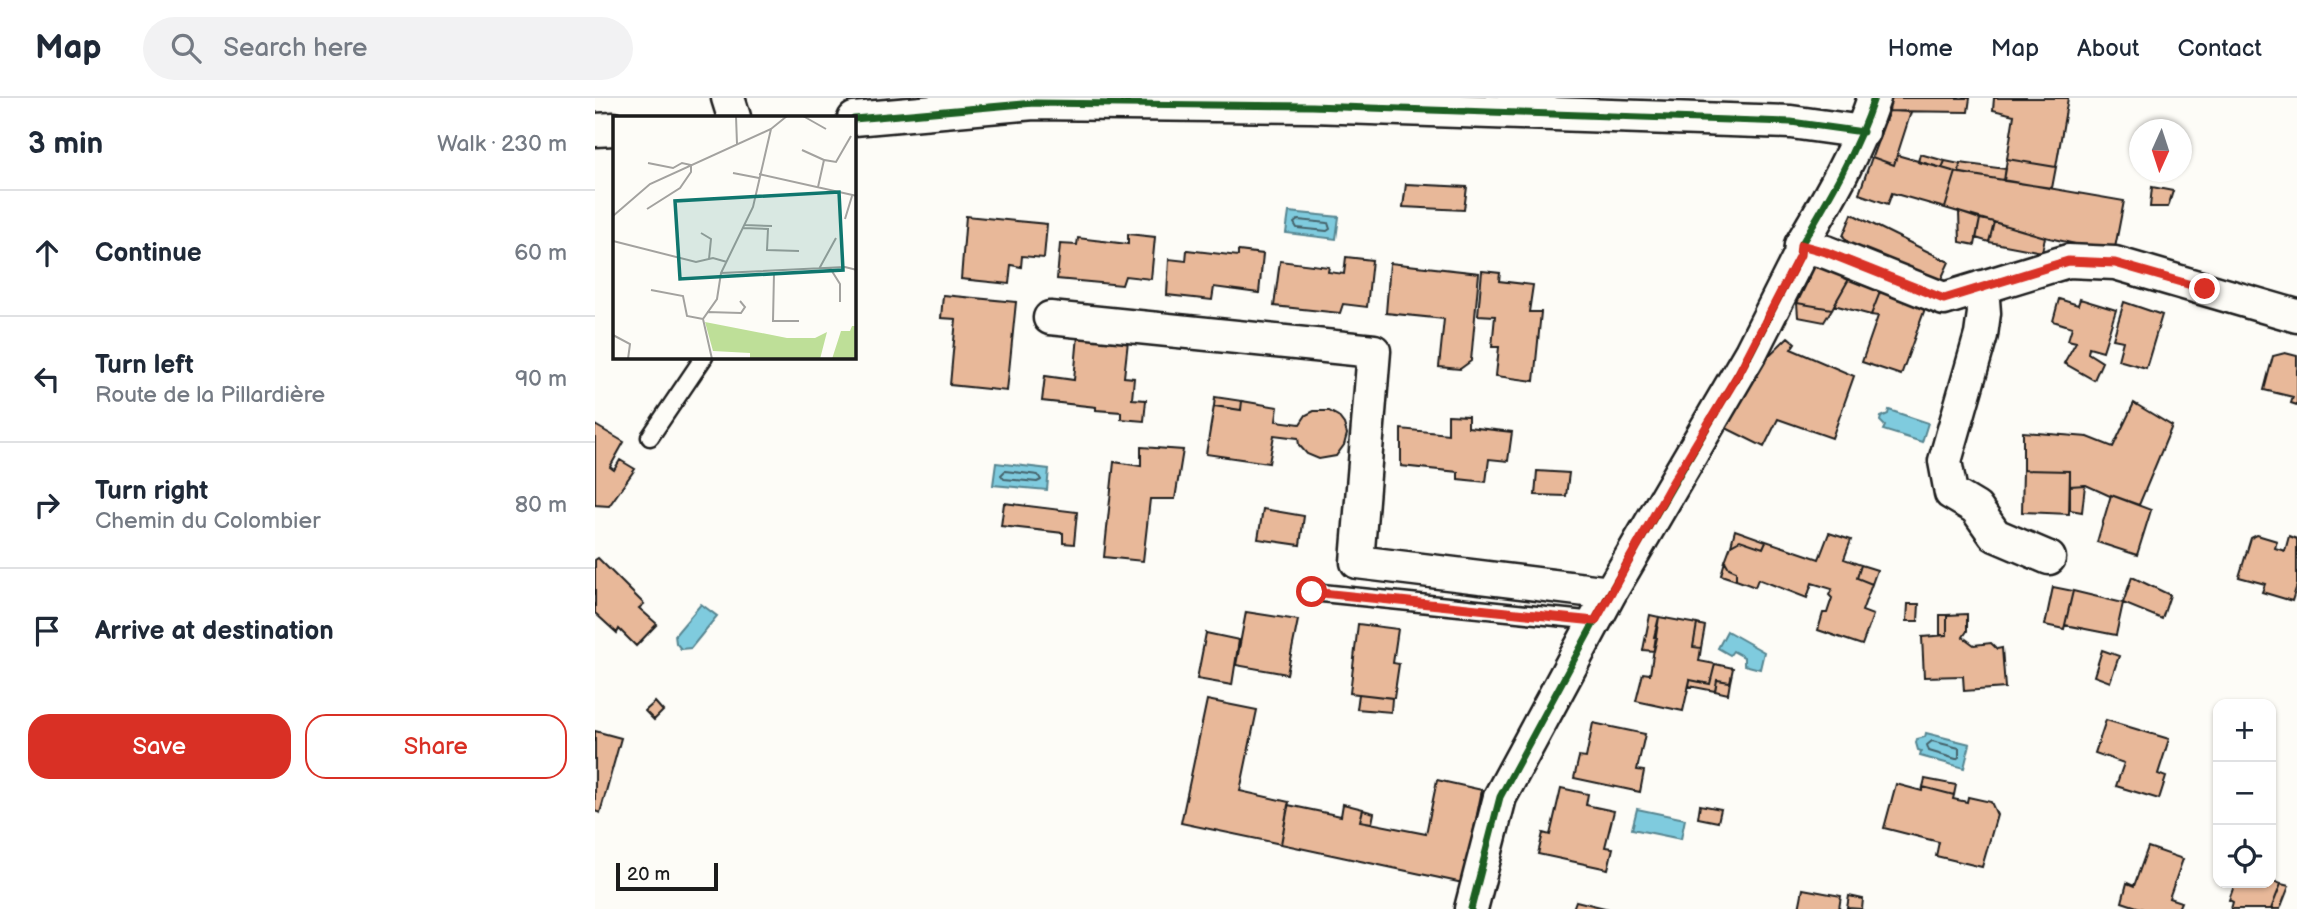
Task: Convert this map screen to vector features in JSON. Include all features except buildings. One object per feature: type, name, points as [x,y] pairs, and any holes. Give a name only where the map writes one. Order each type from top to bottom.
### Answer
[{"type":"street","points":[[728,98],[734,116]]},
{"type":"street","points":[[1471,909],[1500,797],[1610,593],[1751,352],[1800,255],[1801,245],[1846,170],[1874,98]]},
{"type":"street","points":[[856,119],[1034,103],[1312,102],[1791,122],[1863,132]]},
{"type":"street","points":[[595,130],[613,129]]},
{"type":"street","points":[[1801,245],[1826,252],[1944,299],[2068,261],[2115,263],[2297,316]]},
{"type":"street","points":[[1983,287],[1981,335],[1945,461],[1951,493],[1976,508],[1996,535],[2049,558]]},
{"type":"street","points":[[1050,318],[1374,351],[1357,562],[1610,593]]},
{"type":"lane","points":[[650,437],[703,359]]},
{"type":"lane","points":[[1312,592],[1595,621]]},
{"type":"water","points":[[1289,212],[1339,217],[1336,239],[1286,233]]},
{"type":"water","points":[[1889,410],[1928,423],[1922,442],[1883,430],[1885,426],[1880,421],[1881,417],[1888,414]]},
{"type":"water","points":[[996,463],[1049,469],[1047,490],[993,485]]},
{"type":"water","points":[[701,604],[717,616],[691,648],[681,649],[676,643],[675,635]]},
{"type":"water","points":[[1727,631],[1764,652],[1760,669],[1744,665],[1744,657],[1733,651],[1730,655],[1718,648]]},
{"type":"water","points":[[1926,733],[1970,744],[1964,768],[1920,756],[1917,739],[1925,737]]},
{"type":"water","points":[[1637,809],[1685,819],[1681,839],[1632,829]]},
{"type":"cycle path","points":[[1471,909],[1500,797],[1610,593],[1751,352],[1800,255],[1801,245],[1851,155],[1874,98]]},
{"type":"cycle path","points":[[856,119],[1034,103],[1311,106],[1791,122],[1863,132]]},
{"type":"route","points":[[1312,592],[1595,621],[1670,487],[1751,352],[1800,255],[1801,245],[1826,252],[1944,299],[2068,261],[2115,263],[2205,289]]}]
